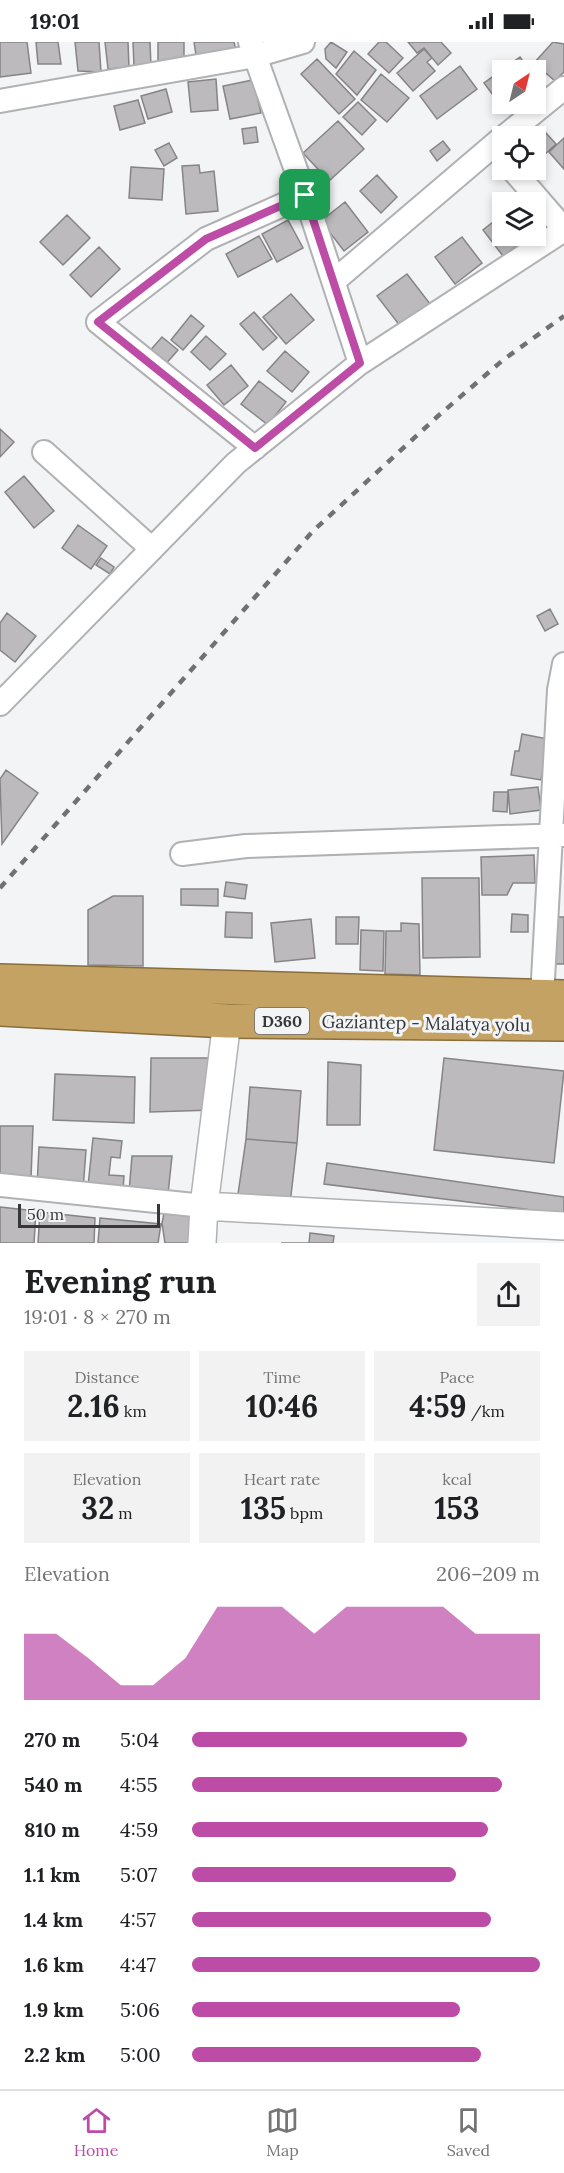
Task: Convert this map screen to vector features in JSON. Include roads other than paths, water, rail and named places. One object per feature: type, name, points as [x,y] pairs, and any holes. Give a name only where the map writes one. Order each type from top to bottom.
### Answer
[{"type":"highway","name":"Gaziantep - Malatya yolu","points":[[0,981],[553,997]]},
{"type":"highway","name":"Gaziantep - Malatya yolu","points":[[0,1009],[227,1021],[564,1024]]},
{"type":"street","points":[[0,101],[252,49],[303,42]]},
{"type":"street","points":[[252,49],[305,195],[360,363]]},
{"type":"street","points":[[521,126],[564,88]]},
{"type":"street","points":[[334,281],[492,151]]},
{"type":"street","points":[[0,704],[236,463],[360,363],[564,230],[522,180]]},
{"type":"street","points":[[255,448],[98,322],[206,239],[305,195]]},
{"type":"street","points":[[44,452],[152,549]]},
{"type":"street","points":[[553,997],[564,664]]},
{"type":"street","points":[[182,854],[246,846],[558,836]]},
{"type":"street","points":[[202,1243],[204,1206],[227,1021]]},
{"type":"street","points":[[0,1185],[204,1206],[546,1231]]},
{"type":"railway","points":[[0,888],[313,531],[438,416],[503,360],[564,316]]}]
